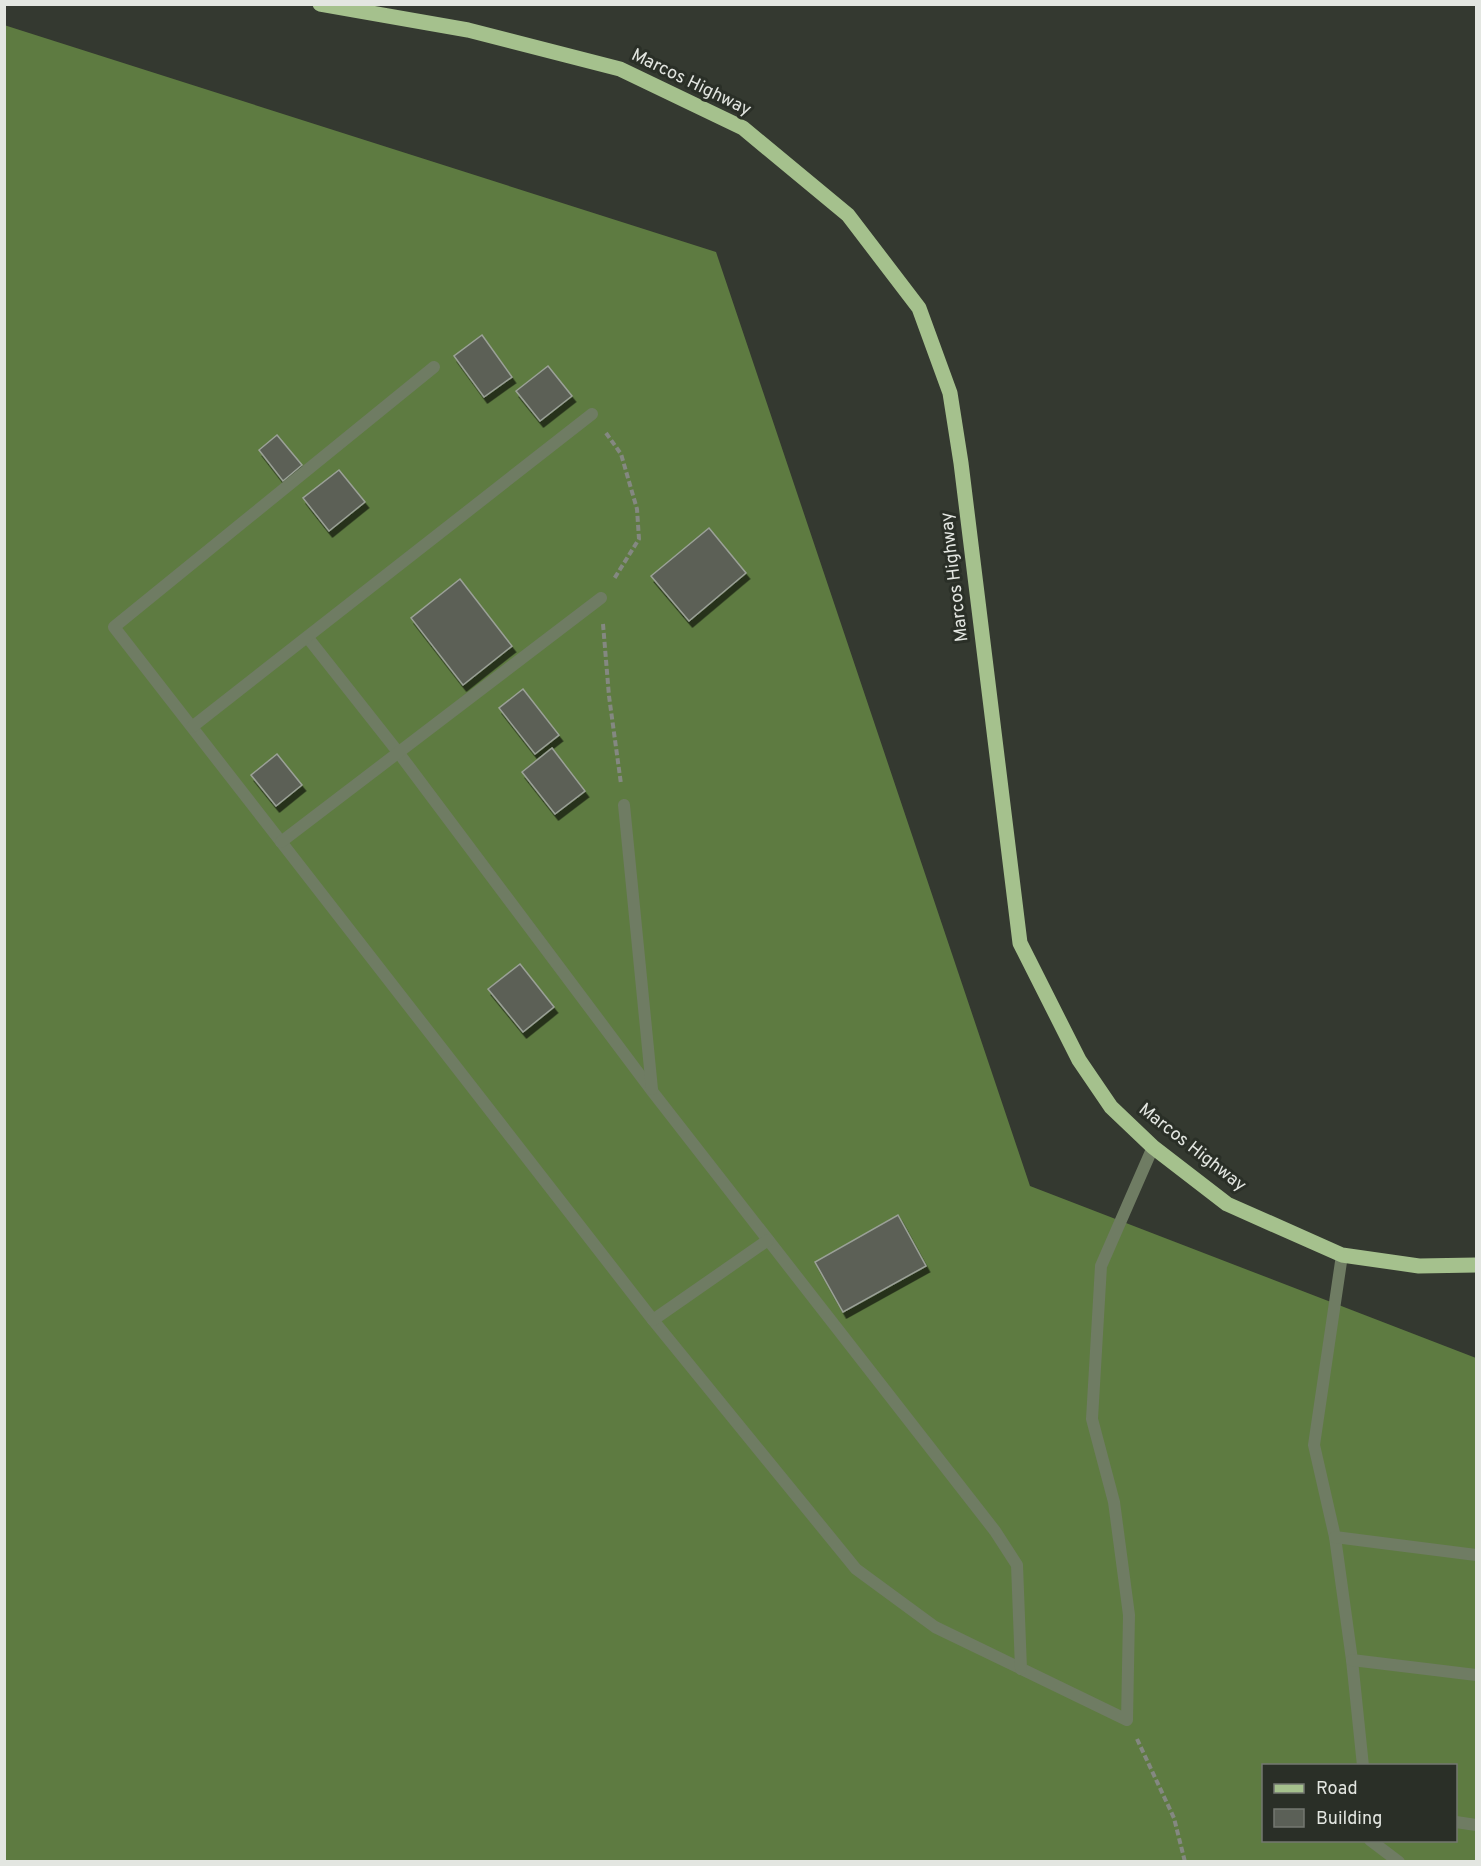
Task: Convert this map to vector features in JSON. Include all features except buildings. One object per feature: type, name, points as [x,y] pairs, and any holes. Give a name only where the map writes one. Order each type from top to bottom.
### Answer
[{"type":"main road","name":"Marcos Highway","points":[[320,4],[468,30],[620,69],[743,128],[848,215],[919,308],[950,393],[961,463],[1020,943],[1079,1060],[1111,1107],[1153,1147],[1227,1204],[1342,1255],[1419,1266],[1476,1265]]},
{"type":"street","points":[[434,367],[114,627],[653,1320],[856,1569],[935,1627],[1127,1719],[1130,1615],[1114,1502],[1092,1419],[1101,1266],[1153,1147]]},
{"type":"street","points":[[192,727],[592,414]]},
{"type":"street","points":[[281,842],[601,598]]},
{"type":"street","points":[[308,638],[398,752],[652,1091],[994,1531],[1017,1565],[1021,1669]]},
{"type":"street","points":[[624,806],[652,1091]]},
{"type":"street","points":[[653,1320],[768,1240]]},
{"type":"street","points":[[1342,1255],[1314,1445],[1335,1537],[1352,1660],[1363,1764]]},
{"type":"street","points":[[1335,1537],[1476,1555]]},
{"type":"street","points":[[1352,1660],[1476,1675]]},
{"type":"street","points":[[1457,1822],[1476,1826]]},
{"type":"street","points":[[1373,1842],[1399,1862]]},
{"type":"path","points":[[1127,1719],[1174,1818],[1185,1862]]},
{"type":"green space","points":[[4,25],[716,252],[1030,1186],[1476,1358],[1476,1861],[5,1861]]}]
